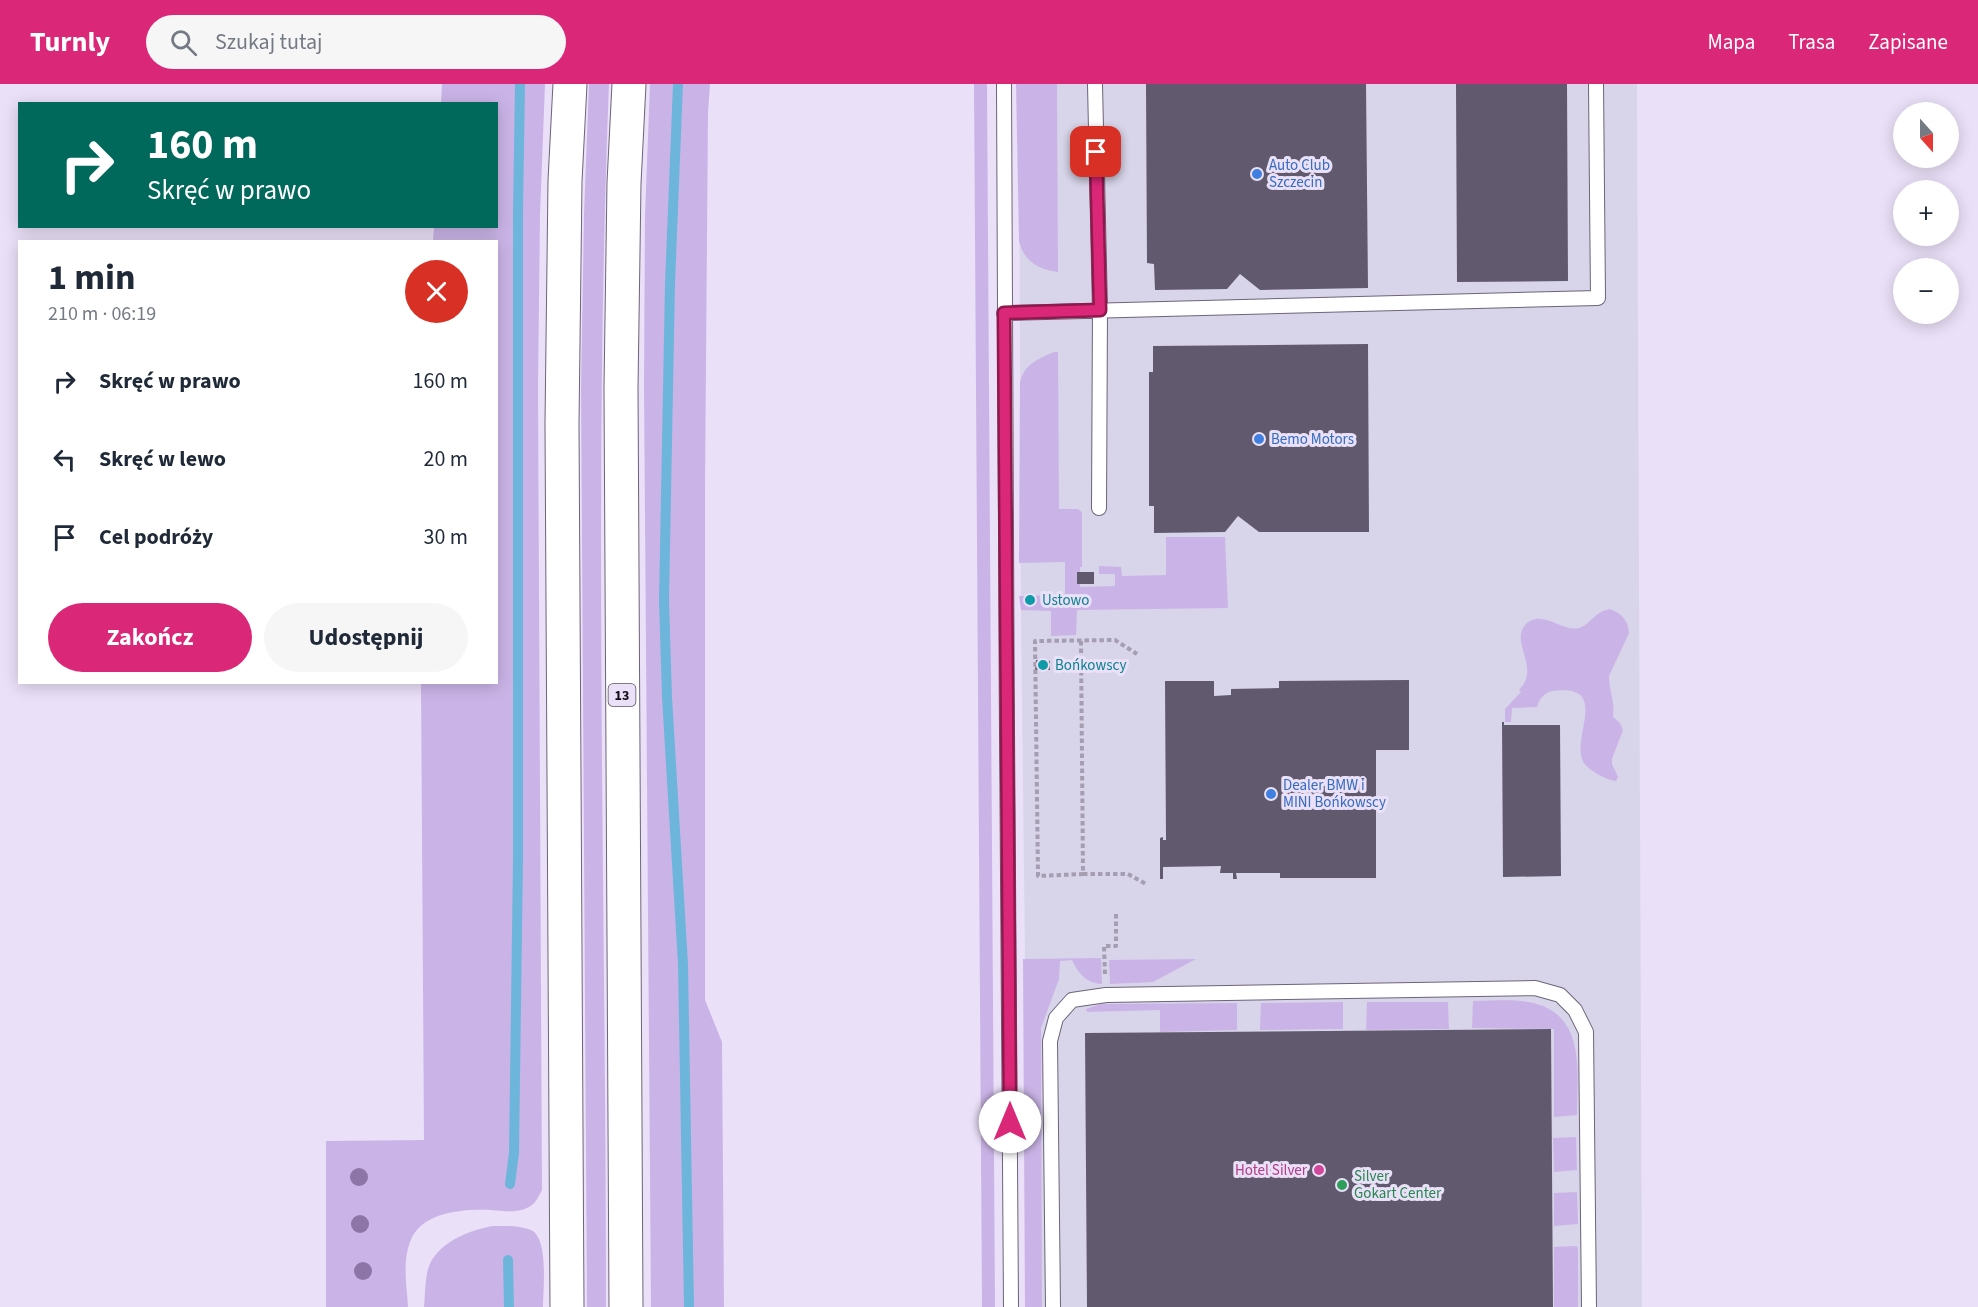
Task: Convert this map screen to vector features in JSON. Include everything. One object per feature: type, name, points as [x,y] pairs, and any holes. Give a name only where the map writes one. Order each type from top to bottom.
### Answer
[{"type":"main road","points":[[567,1307],[562,424],[565,181],[570,84]]},
{"type":"main road","name":"13","points":[[626,1307],[621,388],[624,183],[629,84]]},
{"type":"lane","points":[[1004,84],[1011,1307]]},
{"type":"lane","points":[[1095,84],[1100,310],[1099,508]]},
{"type":"lane","points":[[1004,313],[1598,298],[1596,84]]},
{"type":"lane","points":[[1053,1307],[1050,1041],[1056,1018],[1072,1000],[1106,995],[1535,988],[1560,994],[1575,1010],[1586,1032],[1589,1307]]},
{"type":"path","points":[[1137,654],[1115,640],[1035,641],[1038,876],[1128,874],[1146,884]]},
{"type":"path","points":[[1080,641],[1083,874]]},
{"type":"path","points":[[1105,956],[1104,946],[1116,946],[1116,913]]},
{"type":"shaded area","points":[[442,84],[545,84],[540,215],[538,389],[542,1190],[534,1203],[522,1210],[456,1212],[433,1218],[424,1224],[410,1242],[406,1258],[408,1307],[326,1307],[326,1141],[424,1140],[421,684],[498,684],[498,240],[433,240],[434,228],[498,228],[498,102],[441,102]]},
{"type":"shaded area","points":[[589,84],[609,84],[604,237],[601,542],[606,1307],[587,1307],[581,388]]},
{"type":"shaded area","points":[[650,84],[710,84],[705,487],[705,1000],[722,1042],[724,1307],[651,1307],[644,385],[645,215]]},
{"type":"shaded area","points":[[974,84],[987,84],[995,1307],[982,1307]]},
{"type":"shaded area","points":[[1016,84],[1057,84],[1058,272],[1032,263],[1024,254],[1019,241]]},
{"type":"shaded area","points":[[1019,84],[1637,84],[1642,1307],[1029,1307],[1021,609]]},
{"type":"shaded area","points":[[1058,352],[1059,509],[1078,509],[1082,512],[1080,587],[1115,586],[1115,574],[1099,574],[1099,566],[1121,567],[1122,576],[1166,575],[1166,537],[1225,537],[1228,608],[1077,610],[1076,635],[1051,636],[1051,611],[1021,610],[1019,596],[1027,596],[1028,606],[1034,606],[1034,596],[1065,594],[1065,562],[1019,563],[1020,382],[1032,363]]},
{"type":"shaded area","points":[[1610,609],[1624,618],[1629,633],[1609,676],[1613,717],[1620,723],[1623,730],[1612,759],[1618,777],[1616,781],[1596,773],[1587,767],[1582,759],[1585,702],[1580,695],[1570,691],[1549,692],[1542,697],[1537,707],[1512,708],[1511,722],[1505,722],[1505,709],[1521,692],[1519,690],[1527,674],[1521,642],[1523,628],[1529,622],[1543,619],[1565,627],[1579,628],[1600,613]]},
{"type":"shaded area","points":[[1101,958],[1102,984],[1091,982],[1083,976],[1072,960],[1060,961],[1059,979],[1041,1028],[1042,1307],[1025,1307],[1023,959]]},
{"type":"shaded area","points":[[1196,959],[1153,982],[1110,984],[1109,960]]},
{"type":"shaded area","points":[[1473,1001],[1528,1002],[1547,1008],[1561,1018],[1575,1046],[1578,1080],[1577,1115],[1554,1117],[1554,1029],[1472,1028]]},
{"type":"shaded area","points":[[1343,1002],[1343,1029],[1260,1030],[1261,1003]]},
{"type":"shaded area","points":[[1367,1002],[1448,1002],[1449,1029],[1366,1030]]},
{"type":"shaded area","points":[[1237,1003],[1237,1030],[1160,1032],[1160,1010],[1087,1012],[1086,1009],[1101,1004]]},
{"type":"shaded area","points":[[1576,1137],[1577,1170],[1554,1172],[1553,1138]]},
{"type":"shaded area","points":[[1577,1192],[1578,1224],[1554,1226],[1554,1193]]},
{"type":"shaded area","points":[[493,1226],[522,1227],[537,1235],[544,1265],[543,1307],[424,1307],[428,1269],[438,1252],[454,1239]]},
{"type":"shaded area","points":[[1576,1246],[1578,1248],[1578,1307],[1554,1307],[1554,1247]]},
{"type":"building","name":"Auto Club Szczecin","points":[[1146,84],[1366,84],[1368,288],[1260,290],[1240,274],[1227,289],[1155,290],[1154,264],[1147,263]]},
{"type":"building","points":[[1456,84],[1567,84],[1568,281],[1457,282]]},
{"type":"building","name":"Bemo Motors","points":[[1368,344],[1369,532],[1259,532],[1238,516],[1225,532],[1154,533],[1154,506],[1149,506],[1149,372],[1153,372],[1153,346]]},
{"type":"building","points":[[1077,572],[1094,572],[1094,584],[1077,584]]},
{"type":"building","name":"Ustowo","points":[[1027,596],[1033,596],[1033,605],[1027,604]]},
{"type":"building","name":"Bońkowscy","points":[[1036,660],[1050,661],[1050,670],[1035,670]]},
{"type":"building","name":"Dealer BMW i MINI Bońkowscy","points":[[1409,680],[1409,750],[1376,750],[1376,878],[1280,878],[1280,873],[1236,873],[1237,879],[1233,879],[1233,873],[1220,873],[1221,866],[1163,867],[1163,879],[1160,879],[1160,838],[1163,837],[1163,840],[1166,840],[1165,681],[1214,681],[1214,696],[1231,695],[1231,689],[1279,688],[1279,681]]},
{"type":"building","points":[[1502,722],[1504,725],[1560,725],[1561,876],[1503,877]]},
{"type":"building","name":"Hotel Silver","points":[[1551,1029],[1553,1307],[1087,1307],[1085,1033]]},
{"type":"waterway","points":[[510,1184],[514,1153],[518,858],[520,84]]},
{"type":"waterway","points":[[678,84],[670,284],[664,601],[667,697],[683,964],[689,1307]]},
{"type":"waterway","points":[[508,1260],[509,1307]]},
{"type":"place","name":"Auto Club Szczecin","points":[[1257,174]]},
{"type":"place","name":"Bemo Motors","points":[[1259,439]]},
{"type":"place","name":"Ustowo","points":[[1030,600]]},
{"type":"place","name":"Bońkowscy","points":[[1043,665]]},
{"type":"place","name":"Dealer BMW i MINI Bońkowscy","points":[[1271,794]]},
{"type":"place","name":"Hotel Silver","points":[[1319,1170]]},
{"type":"place","name":"Silver Gokart Center","points":[[1342,1185]]},
{"type":"route","points":[[1010,1122],[1004,313],[1100,310],[1096,152]]}]
